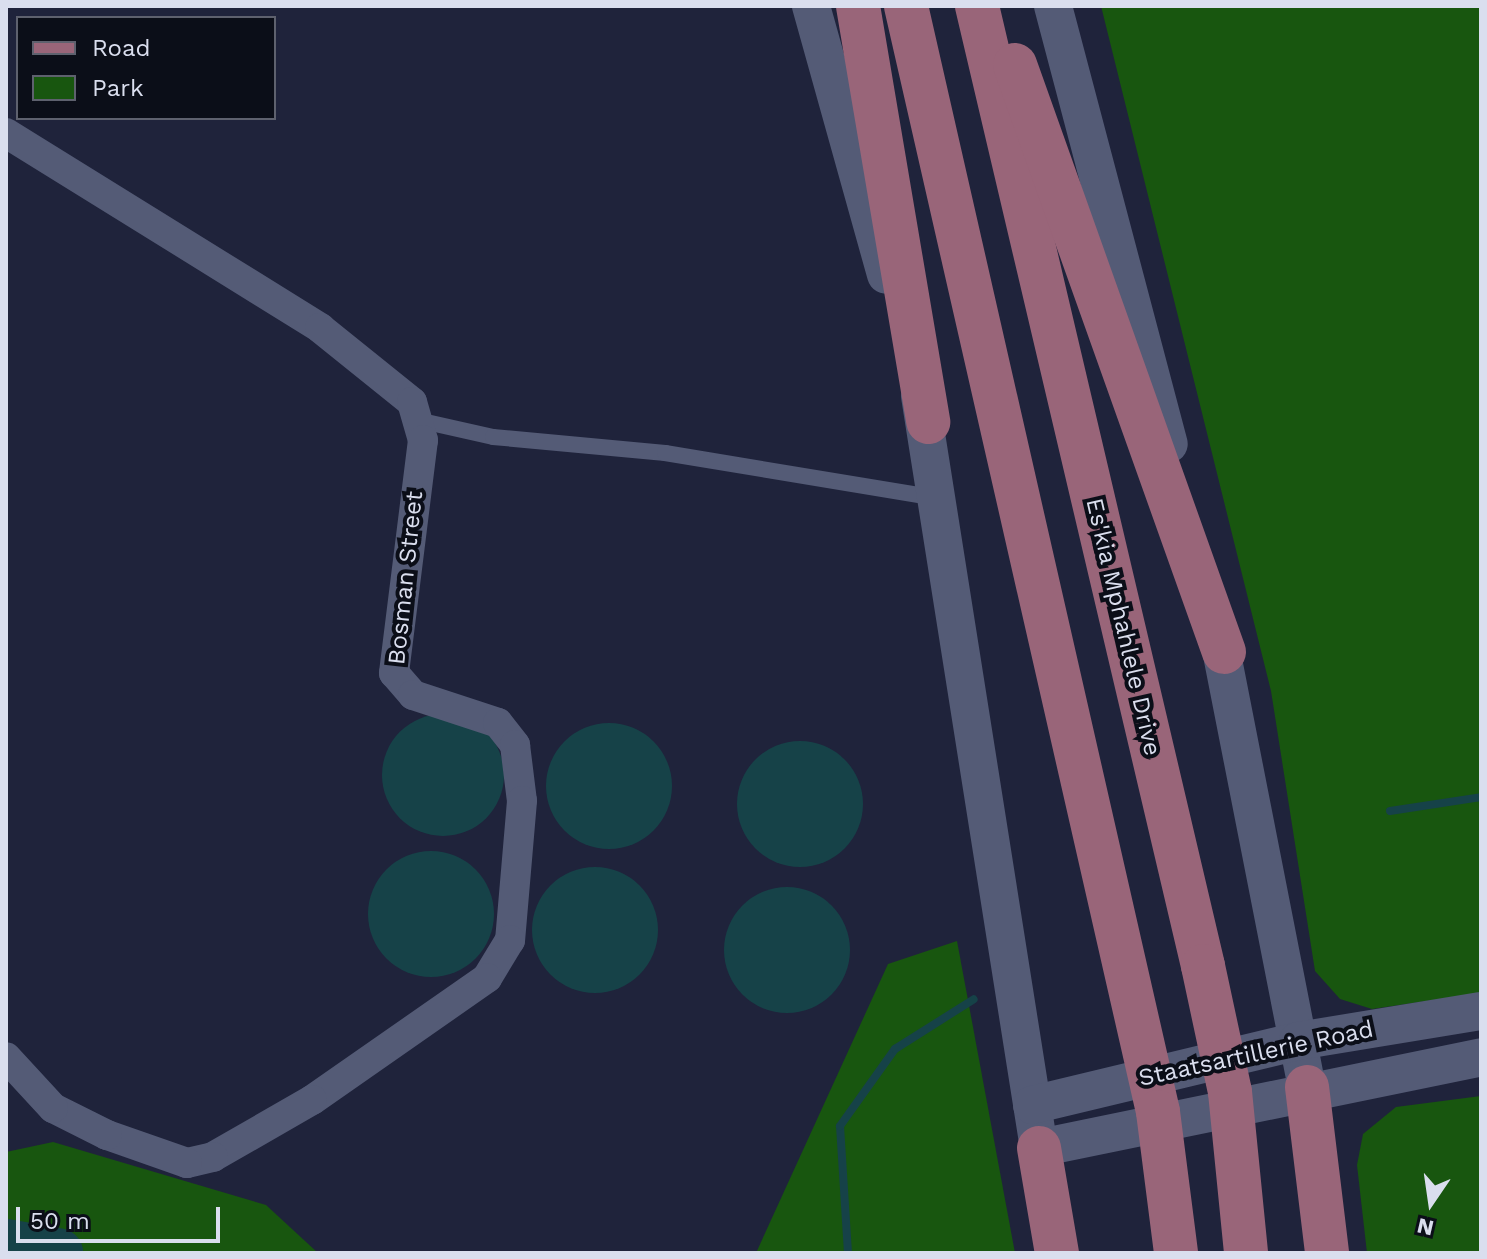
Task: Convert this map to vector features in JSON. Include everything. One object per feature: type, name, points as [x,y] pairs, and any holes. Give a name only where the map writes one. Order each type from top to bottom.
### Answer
[{"type":"main road","points":[[858,6],[928,422]]},
{"type":"main road","points":[[906,6],[1158,1112],[1175,1242]]},
{"type":"main road","name":"Es'kia Mphahlele Drive","points":[[977,6],[1203,966],[1230,1092],[1245,1237]]},
{"type":"main road","points":[[995,6],[1224,652]]},
{"type":"main road","points":[[1307,1087],[1327,1253]]},
{"type":"main road","points":[[1039,1148],[1057,1253]]},
{"type":"street","points":[[811,6],[928,422],[1039,1148]]},
{"type":"street","points":[[1053,6],[1224,652],[1307,1087]]},
{"type":"street","points":[[6,133],[320,328],[394,383],[422,421]]},
{"type":"street","name":"Bosman Street","points":[[6,1057],[53,1108],[187,1163],[252,1138],[473,991],[501,962],[520,844],[522,773],[515,745],[498,723],[413,695],[394,673],[422,421]]},
{"type":"street","name":"Staatsartillerie Road","points":[[1032,1105],[1298,1041],[1481,1011]]},
{"type":"street","name":"Staatsartillerie Road","points":[[1039,1148],[1307,1087],[1481,1057]]},
{"type":"lane","points":[[422,421],[493,437],[680,455],[941,498]]},
{"type":"green space","points":[[1101,6],[1481,6],[1481,993],[1372,1009],[1340,999],[1315,971],[1271,691]]},
{"type":"green space","points":[[957,941],[1015,1253],[756,1253],[888,964]]},
{"type":"green space","points":[[1481,1096],[1481,1253],[1367,1253],[1357,1165],[1363,1134],[1396,1107]]},
{"type":"green space","points":[[53,1142],[266,1205],[318,1253],[6,1253],[6,1152]]},
{"type":"shaded area","points":[[443,714],[466,719],[486,732],[499,752],[504,775],[499,798],[486,818],[466,831],[443,836],[420,831],[400,818],[387,798],[382,775],[387,752],[400,732],[420,719]]},
{"type":"shaded area","points":[[609,723],[633,728],[653,742],[667,762],[672,786],[667,810],[653,830],[633,844],[609,849],[585,844],[565,830],[551,810],[546,786],[551,762],[565,742],[585,728]]},
{"type":"shaded area","points":[[800,741],[824,746],[844,760],[858,780],[863,804],[858,828],[844,848],[824,862],[800,867],[776,862],[756,848],[742,828],[737,804],[742,780],[756,760],[776,746]]},
{"type":"shaded area","points":[[431,851],[455,856],[475,870],[489,890],[494,914],[489,938],[475,958],[455,972],[431,977],[407,972],[387,958],[373,938],[368,914],[373,890],[387,870],[407,856]]},
{"type":"shaded area","points":[[595,867],[619,872],[639,886],[653,906],[658,930],[653,954],[639,974],[619,988],[595,993],[571,988],[551,974],[537,954],[532,930],[537,906],[551,886],[571,872]]},
{"type":"shaded area","points":[[787,887],[811,892],[831,906],[845,926],[850,950],[845,974],[831,994],[811,1008],[787,1013],[763,1008],[743,994],[729,974],[724,950],[729,926],[743,906],[763,892]]},
{"type":"waterway","points":[[1390,811],[1481,797]]},
{"type":"waterway","points":[[848,1253],[840,1126],[895,1049],[974,999]]},
{"type":"waterway","points":[[6,1244],[58,1253]]}]
